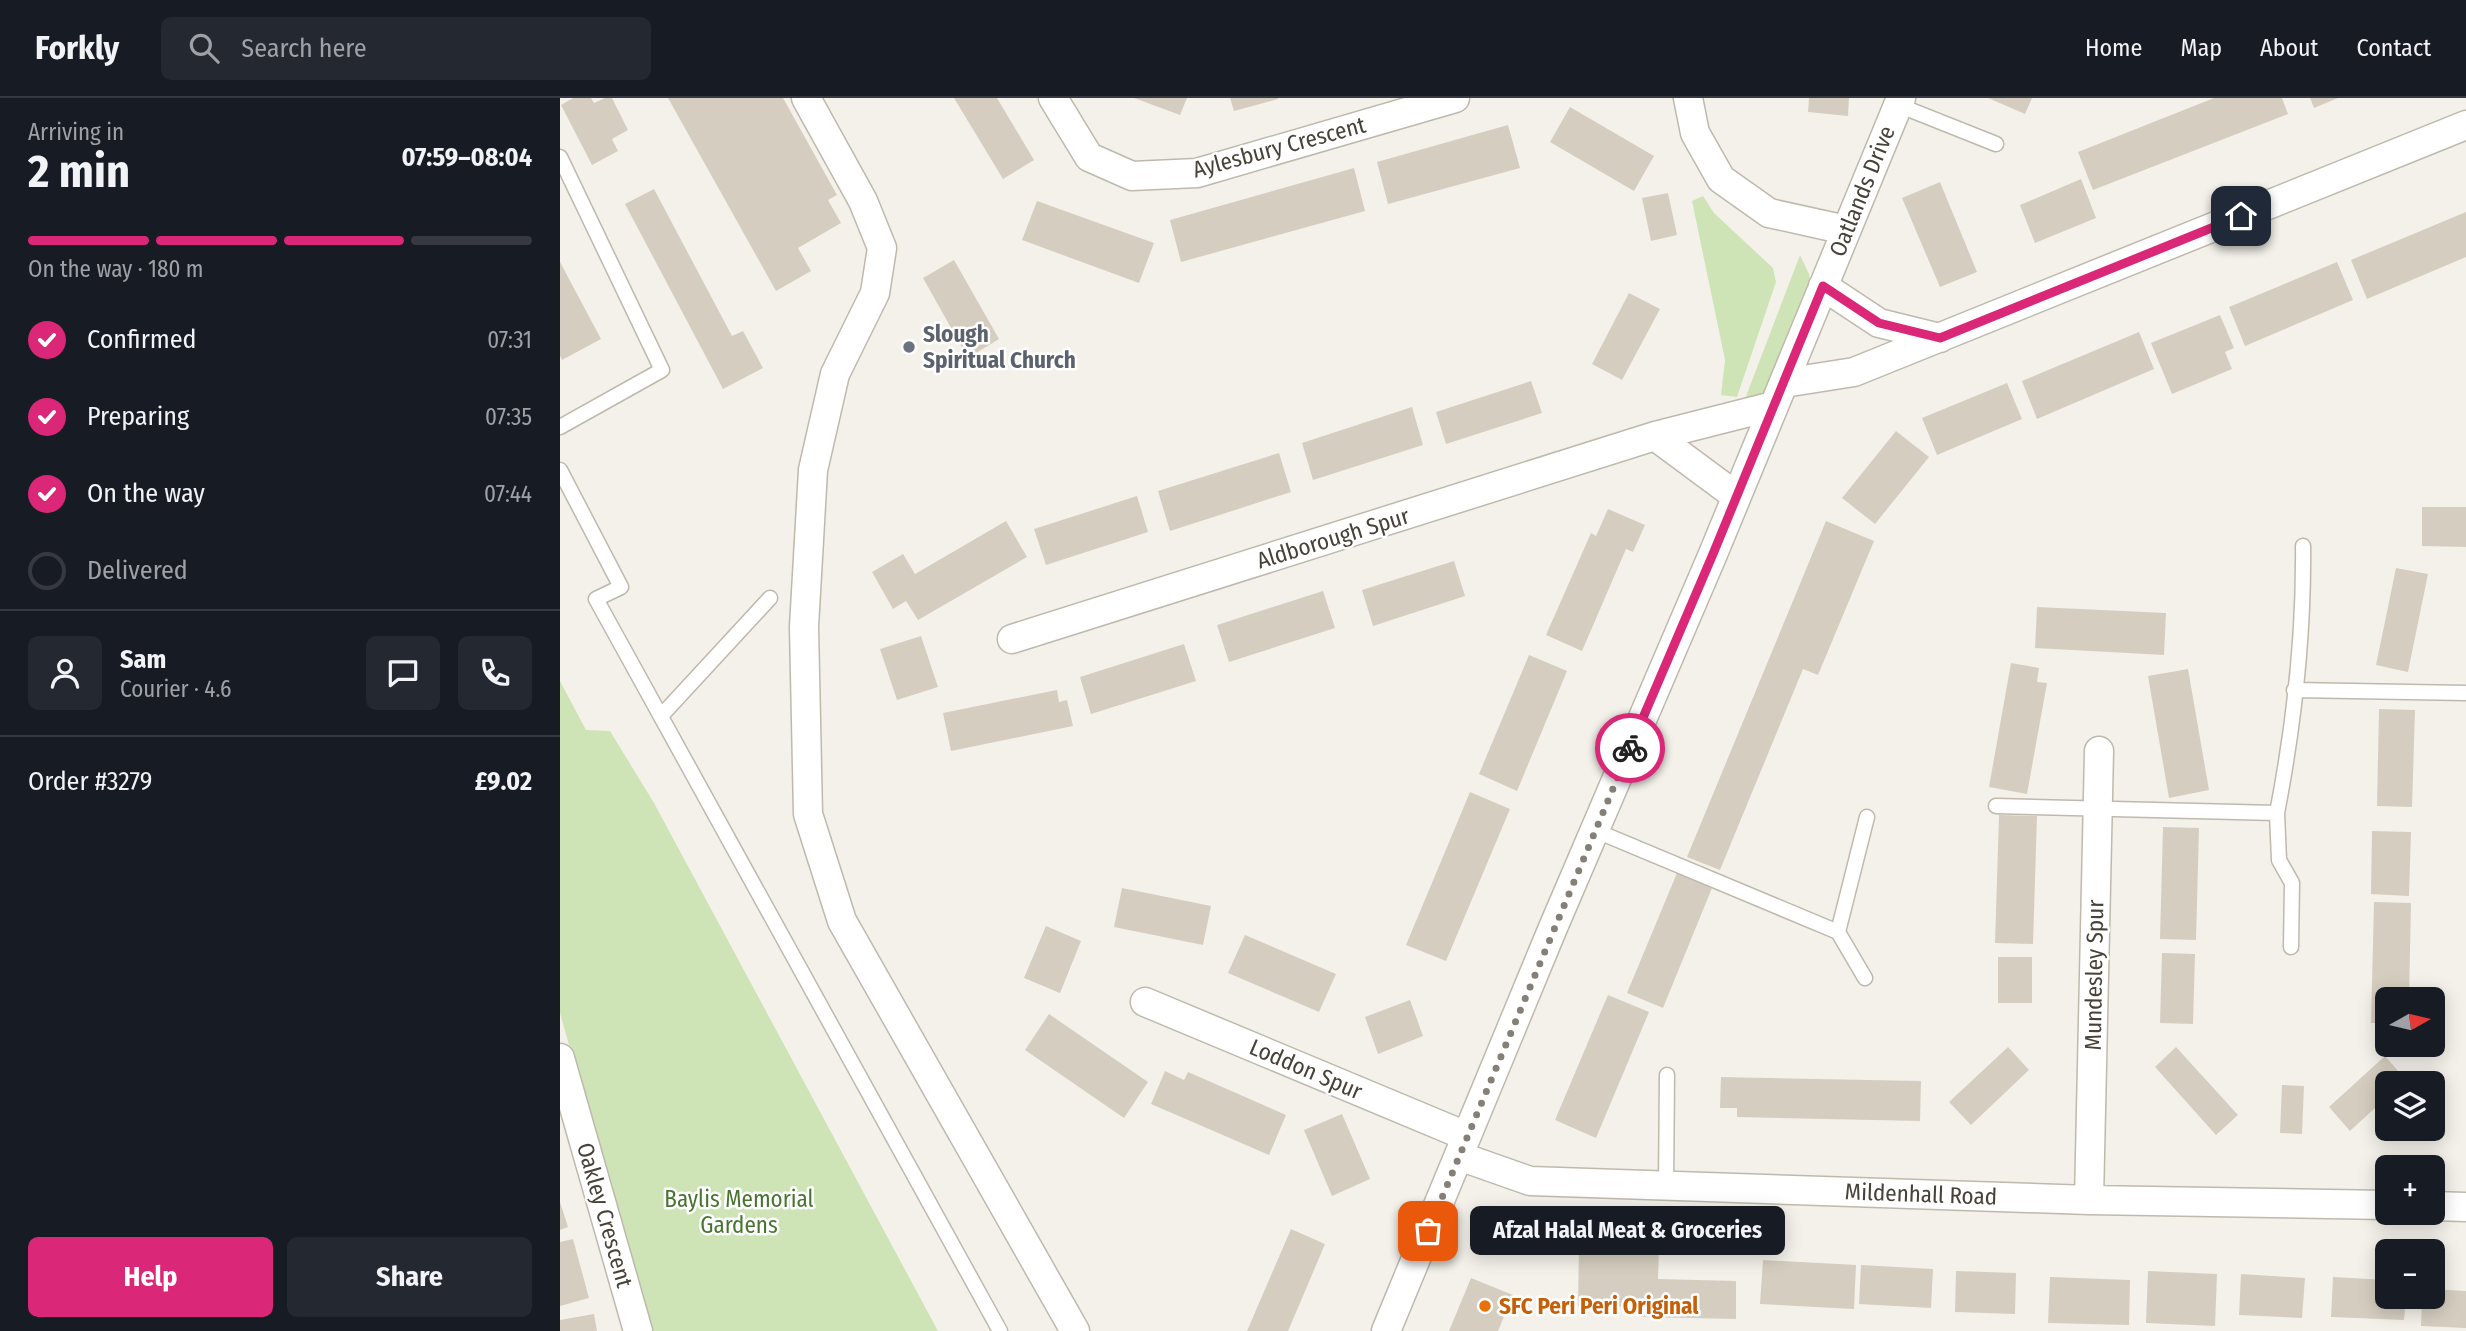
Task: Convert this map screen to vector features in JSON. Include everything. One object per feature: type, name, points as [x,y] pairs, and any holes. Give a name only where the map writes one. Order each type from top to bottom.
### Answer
[{"type":"street","points":[[806,98],[863,201],[882,248],[875,293],[835,374],[813,470],[804,627],[808,814],[842,921],[1075,1331]]},
{"type":"street","name":"Aylesbury Crescent","points":[[1053,98],[1089,157],[1132,176],[1197,173],[1455,98]]},
{"type":"street","points":[[1688,98],[1695,133],[1720,179],[1769,213],[1846,230]]},
{"type":"street","name":"Oatlands Drive","points":[[1386,1331],[1900,102]]},
{"type":"street","name":"Aldborough Spur","points":[[1012,639],[1854,372],[2466,125]]},
{"type":"street","points":[[1823,286],[1879,323],[1940,338]]},
{"type":"street","points":[[1655,436],[1736,496]]},
{"type":"street","name":"Mundesley Spur","points":[[2089,1200],[2099,751]]},
{"type":"street","name":"Loddon Spur","points":[[1145,1002],[1463,1146]]},
{"type":"street","name":"Oakley Crescent","points":[[560,1058],[638,1331]]},
{"type":"street","name":"Mildenhall Road","points":[[1463,1146],[1530,1181],[2089,1200],[2375,1205]]},
{"type":"street","points":[[2445,1206],[2466,1207],[2466,1195]]},
{"type":"lane","points":[[1900,102],[1996,144]]},
{"type":"lane","points":[[560,157],[662,370],[560,427]]},
{"type":"lane","points":[[560,470],[621,587],[596,599],[1000,1331]]},
{"type":"lane","points":[[2291,947],[2292,883],[2279,860],[2277,813],[2289,751],[2304,603],[2303,546]]},
{"type":"lane","points":[[661,716],[770,598]]},
{"type":"lane","points":[[2294,690],[2466,693]]},
{"type":"lane","points":[[1996,806],[2277,813]]},
{"type":"lane","points":[[1838,932],[1867,817]]},
{"type":"lane","points":[[1594,830],[1838,932],[1865,978]]},
{"type":"lane","points":[[1666,1186],[1667,1075]]},
{"type":"green space","points":[[1703,196],[1714,213],[1773,268],[1776,282],[1737,397],[1721,395],[1725,360],[1692,201]]},
{"type":"green space","points":[[1800,255],[1809,274],[1811,288],[1762,400],[1745,399]]},
{"type":"green space","name":"Baylis Memorial Gardens","points":[[560,681],[586,730],[610,731],[654,803],[938,1331],[650,1331],[560,1013]]},
{"type":"building","points":[[573,98],[591,98],[594,103],[612,98],[628,130],[612,139],[618,151],[592,165],[561,105]]},
{"type":"building","points":[[668,98],[783,98],[837,195],[828,200],[841,223],[798,248],[811,271],[776,291]]},
{"type":"building","points":[[954,98],[997,98],[1034,160],[1003,179]]},
{"type":"building","points":[[1134,98],[1187,98],[1180,115]]},
{"type":"building","points":[[1230,98],[1278,98],[1278,99],[1234,111]]},
{"type":"building","points":[[1809,98],[1849,98],[1848,116],[1808,112]]},
{"type":"building","points":[[1988,98],[2032,98],[2025,114]]},
{"type":"building","points":[[2214,98],[2282,98],[2288,114],[2093,190],[2078,152]]},
{"type":"building","points":[[2310,98],[2338,98],[2314,108]]},
{"type":"building","points":[[1570,107],[1654,156],[1634,191],[1550,142]]},
{"type":"building","points":[[1508,125],[1520,168],[1388,204],[1377,162]]},
{"type":"building","points":[[1354,168],[1365,211],[1181,262],[1170,220]]},
{"type":"building","points":[[2081,179],[2096,218],[2035,243],[2020,205]]},
{"type":"building","points":[[1940,182],[1977,272],[1940,287],[1902,198]]},
{"type":"building","points":[[654,189],[732,336],[743,331],[763,368],[723,389],[625,204]]},
{"type":"building","points":[[1668,193],[1677,235],[1651,241],[1642,198]]},
{"type":"building","points":[[1037,201],[1154,243],[1139,283],[1022,240]]},
{"type":"building","points":[[2466,212],[2466,257],[2367,299],[2351,260]]},
{"type":"building","points":[[954,260],[999,339],[968,358],[923,278]]},
{"type":"building","points":[[560,262],[601,339],[562,360],[560,356]]},
{"type":"building","points":[[2337,262],[2353,300],[2245,346],[2229,307]]},
{"type":"building","points":[[1629,293],[1660,309],[1622,380],[1592,364]]},
{"type":"building","points":[[2220,315],[2234,348],[2225,352],[2232,369],[2172,394],[2151,343]]},
{"type":"building","points":[[2139,332],[2154,369],[2037,419],[2022,381]]},
{"type":"building","points":[[1531,381],[1542,413],[1446,444],[1436,412]]},
{"type":"building","points":[[2007,383],[2022,419],[1937,455],[1922,418]]},
{"type":"building","points":[[1412,407],[1423,445],[1313,480],[1302,443]]},
{"type":"building","points":[[1896,431],[1929,457],[1875,524],[1842,498]]},
{"type":"building","points":[[1279,453],[1291,492],[1170,531],[1158,491]]},
{"type":"building","points":[[1137,496],[1148,532],[1046,565],[1034,529]]},
{"type":"building","points":[[2422,507],[2466,507],[2466,547],[2422,546]]},
{"type":"building","points":[[1608,509],[1645,525],[1633,552],[1626,549],[1582,651],[1546,635],[1591,533],[1596,536]]},
{"type":"building","points":[[1006,521],[1027,557],[918,620],[906,601],[893,609],[872,572],[903,554],[915,574]]},
{"type":"building","points":[[1826,521],[1874,541],[1818,675],[1803,669],[1720,870],[1687,857]]},
{"type":"building","points":[[1454,561],[1465,596],[1373,626],[1362,590]]},
{"type":"building","points":[[2396,568],[2428,574],[2408,672],[2376,665]]},
{"type":"building","points":[[1323,591],[1335,628],[1229,662],[1217,625]]},
{"type":"building","points":[[2037,607],[2166,613],[2164,655],[2035,648]]},
{"type":"building","points":[[921,636],[938,687],[897,700],[880,649]]},
{"type":"building","points":[[1184,644],[1196,681],[1091,714],[1080,677]]},
{"type":"building","points":[[1529,655],[1567,671],[1517,791],[1479,774]]},
{"type":"building","points":[[2011,663],[2039,668],[2037,682],[2047,683],[2027,794],[1989,787]]},
{"type":"building","points":[[2188,669],[2209,790],[2169,798],[2148,676]]},
{"type":"building","points":[[1057,690],[1059,702],[1067,700],[1073,726],[951,751],[943,713]]},
{"type":"building","points":[[2379,709],[2415,710],[2412,807],[2377,806]]},
{"type":"building","points":[[1470,792],[1510,809],[1446,961],[1406,945]]},
{"type":"building","points":[[1999,815],[2037,816],[2033,944],[1995,943]]},
{"type":"building","points":[[2163,827],[2199,828],[2196,940],[2160,939]]},
{"type":"building","points":[[2372,831],[2411,832],[2409,896],[2371,894]]},
{"type":"building","points":[[1677,873],[1712,888],[1663,1008],[1627,993]]},
{"type":"building","points":[[1122,888],[1211,906],[1203,945],[1114,927]]},
{"type":"building","points":[[2374,902],[2411,903],[2409,987],[2375,987],[2375,1023],[2371,1023]]},
{"type":"building","points":[[1046,926],[1081,941],[1060,993],[1024,978]]},
{"type":"building","points":[[1245,935],[1336,974],[1319,1012],[1228,973]]},
{"type":"building","points":[[2162,953],[2195,954],[2193,1024],[2160,1023]]},
{"type":"building","points":[[1998,957],[2032,957],[2032,1003],[1998,1003]]},
{"type":"building","points":[[1608,995],[1649,1012],[1596,1138],[1555,1120]]},
{"type":"building","points":[[1410,1000],[1423,1036],[1378,1054],[1365,1017]]},
{"type":"building","points":[[1049,1014],[1148,1082],[1124,1118],[1025,1050]]},
{"type":"building","points":[[2008,1047],[2029,1070],[1971,1125],[1949,1102]]},
{"type":"building","points":[[2176,1047],[2238,1115],[2216,1135],[2155,1067]]},
{"type":"building","points":[[2384,1057],[2398,1071],[2375,1071],[2375,1108],[2350,1131],[2329,1107]]},
{"type":"building","points":[[1165,1071],[1184,1080],[1188,1072],[1286,1115],[1269,1155],[1151,1104]]},
{"type":"building","points":[[1721,1077],[1921,1081],[1920,1121],[1737,1117],[1737,1108],[1720,1108]]},
{"type":"building","points":[[2282,1085],[2304,1086],[2302,1134],[2280,1133]]},
{"type":"building","points":[[1342,1114],[1370,1179],[1332,1196],[1304,1130]]},
{"type":"building","points":[[560,1202],[568,1227],[560,1230]]},
{"type":"building","points":[[1291,1229],[1325,1244],[1288,1331],[1247,1331]]},
{"type":"building","points":[[573,1239],[589,1298],[560,1306],[560,1242]]},
{"type":"building","points":[[1579,1245],[1659,1247],[1658,1279],[1736,1281],[1736,1319],[1641,1317],[1642,1307],[1578,1306]]},
{"type":"building","points":[[1763,1260],[1856,1265],[1854,1309],[1760,1304]]},
{"type":"building","points":[[1861,1265],[1933,1269],[1931,1308],[1859,1304]]},
{"type":"building","points":[[1956,1271],[2016,1273],[2015,1314],[1955,1312]]},
{"type":"building","points":[[2148,1271],[2217,1274],[2215,1326],[2146,1323]]},
{"type":"building","points":[[2241,1274],[2305,1278],[2302,1318],[2239,1315]]},
{"type":"building","points":[[2050,1277],[2130,1280],[2129,1325],[2048,1323]]},
{"type":"building","points":[[2333,1277],[2375,1279],[2375,1309],[2405,1309],[2404,1320],[2331,1317]]},
{"type":"building","name":"SFC Peri Peri Original","points":[[1471,1278],[1513,1295],[1498,1331],[1449,1331]]},
{"type":"building","points":[[2445,1290],[2466,1291],[2466,1328],[2421,1326],[2422,1309],[2445,1309]]},
{"type":"building","points":[[594,1314],[597,1331],[560,1331],[560,1320]]},
{"type":"way so far","points":[[1428,1231],[1630,748]]},
{"type":"place","name":"Slough Spiritual Church","points":[[909,347]]},
{"type":"place","name":"Afzal Halal Meat & Groceries","points":[[1428,1231]]},
{"type":"place","name":"SFC Peri Peri Original","points":[[1485,1306]]},
{"type":"route","points":[[1630,748],[1823,286],[1879,323],[1940,338],[2241,216]]}]
